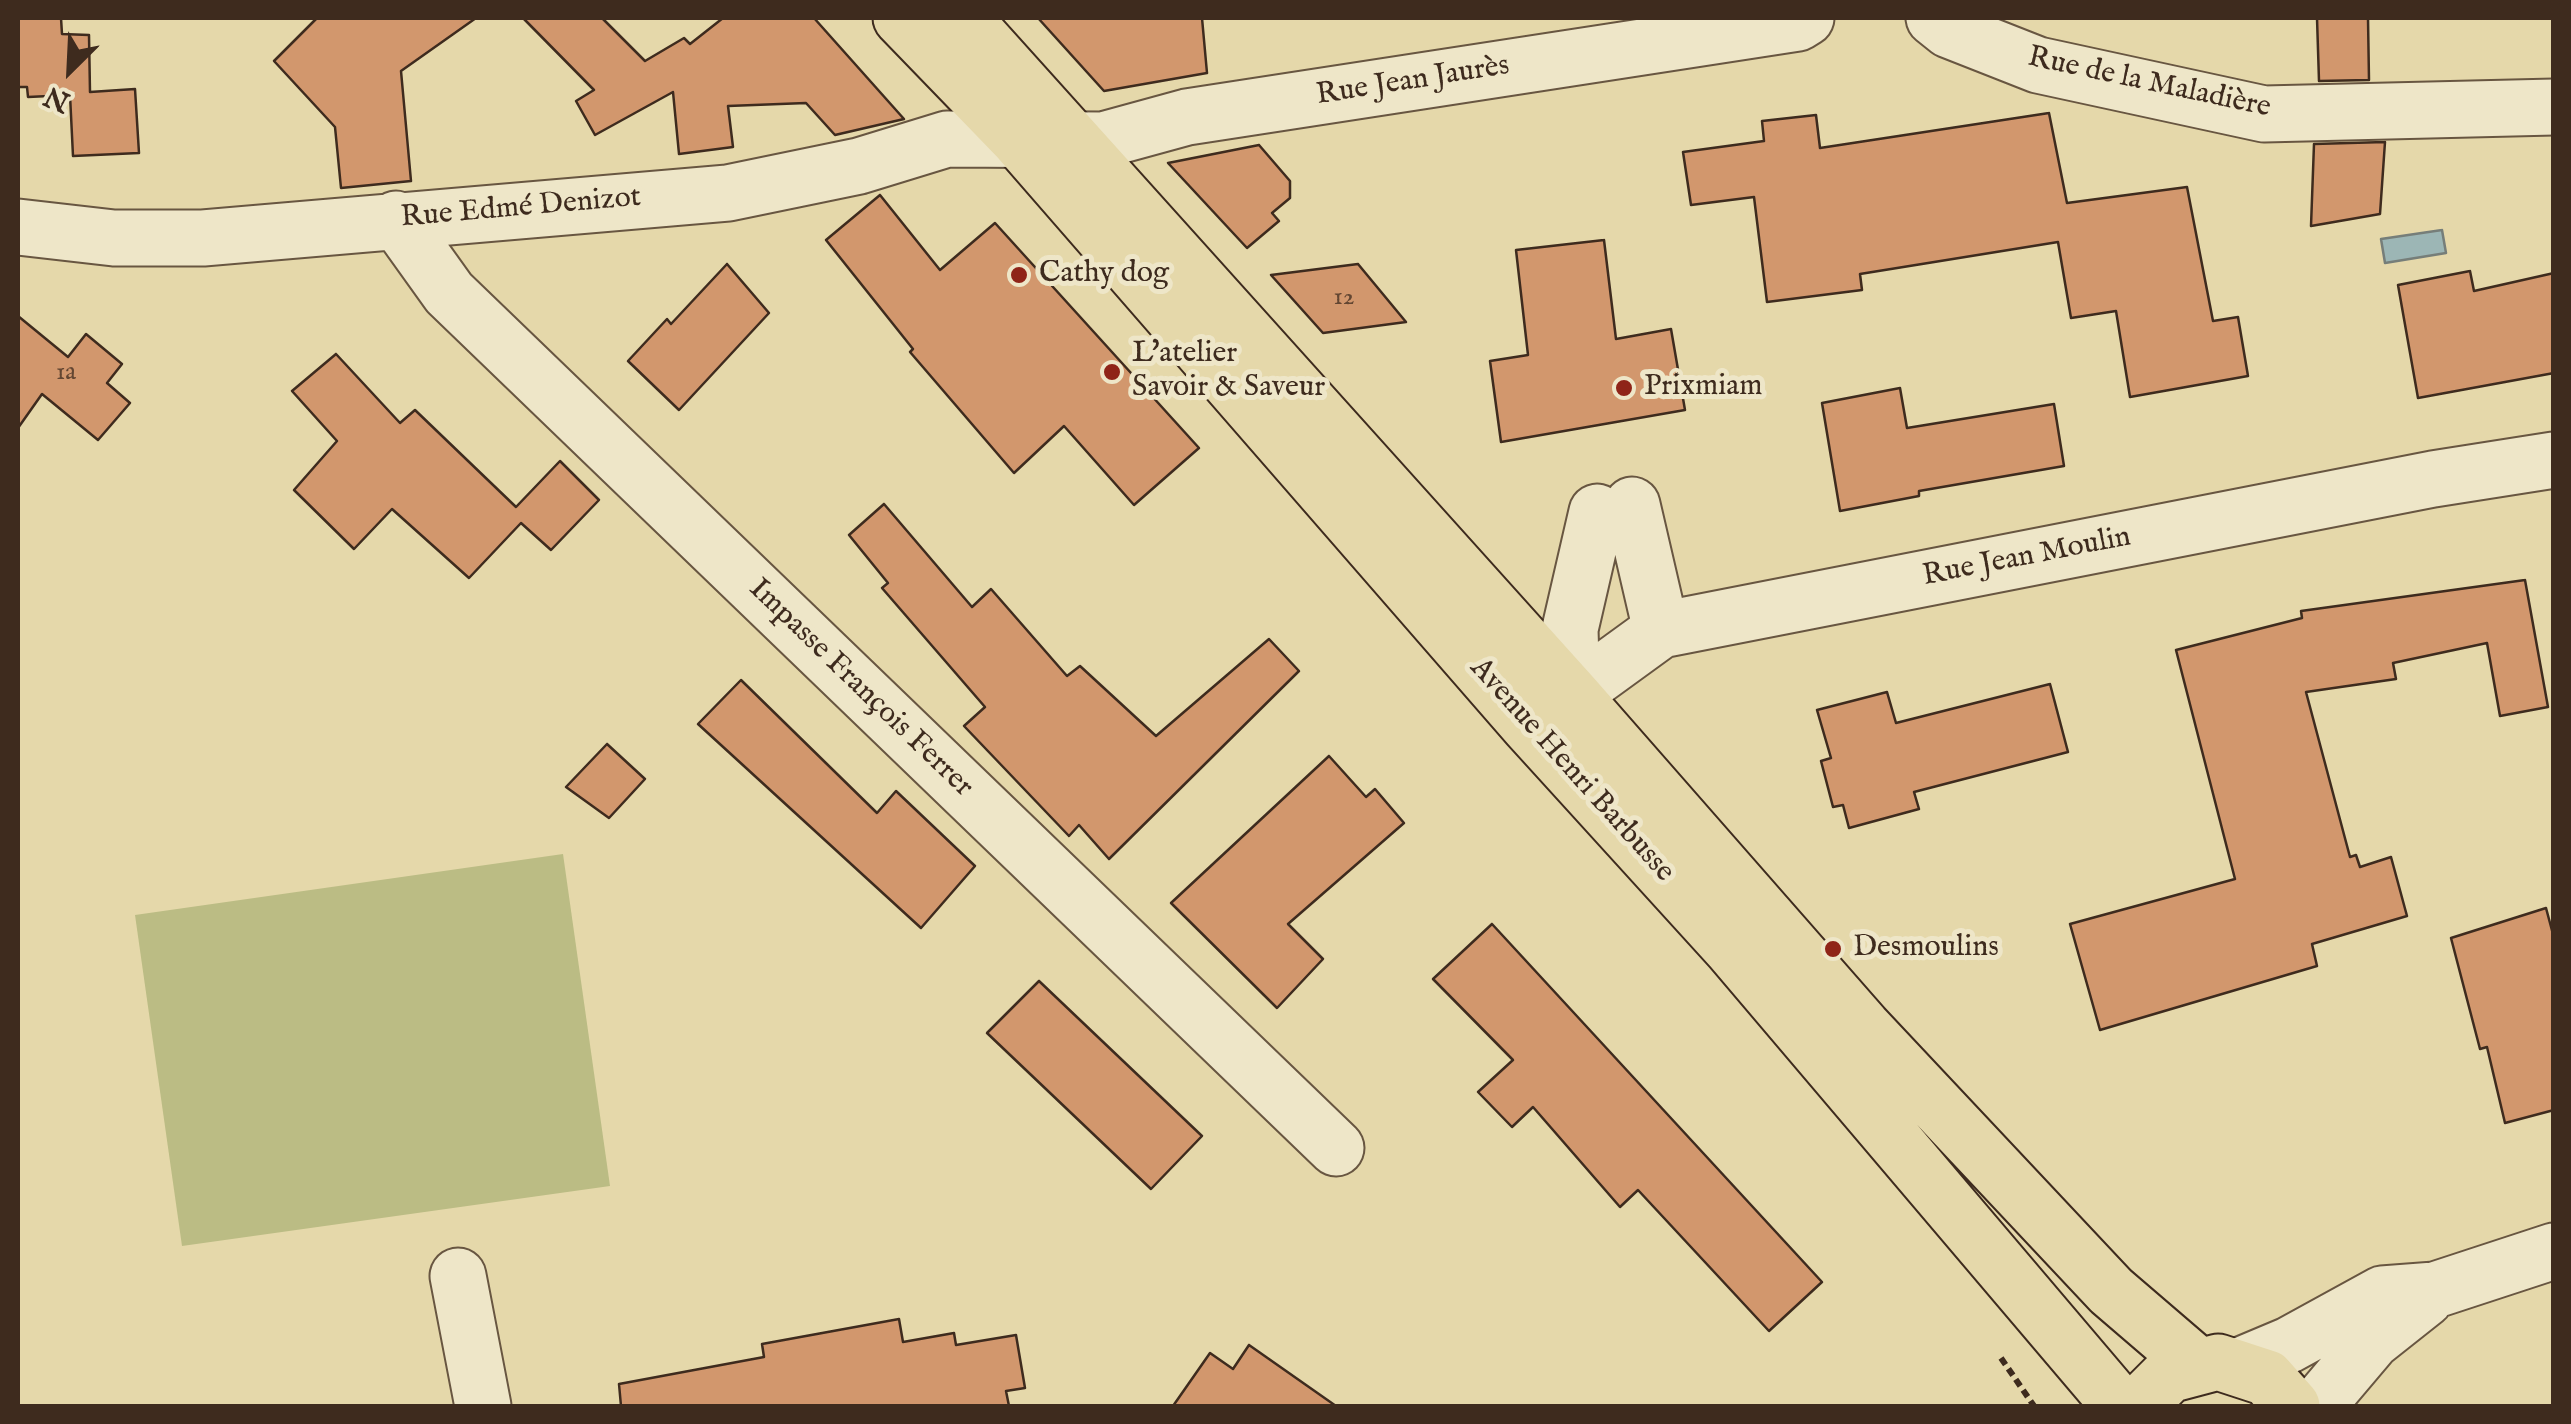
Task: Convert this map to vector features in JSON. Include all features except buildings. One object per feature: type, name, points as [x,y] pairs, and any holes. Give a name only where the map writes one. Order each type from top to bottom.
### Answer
[{"type":"main road","name":"Avenue Henri Barbusse","points":[[901,18],[1551,710],[1876,1041],[2111,1291],[2218,1365],[2267,1378],[2292,1406]]},
{"type":"main road","name":"Avenue Henri Barbusse","points":[[963,18],[1551,710],[1732,948],[2120,1406]]},
{"type":"main road","points":[[2138,1406],[2169,1375],[2218,1365]]},
{"type":"street","name":"Rue Jean Jaurès","points":[[1018,139],[1103,140],[1188,117],[1630,33],[1798,23],[1806,18]]},
{"type":"street","name":"Rue de la Maladière","points":[[1934,18],[1949,30],[2038,65],[2264,114],[2554,107]]},
{"type":"street","name":"Rue Edmé Denizot","points":[[18,227],[114,238],[203,238],[728,194],[859,166],[947,139],[1018,139]]},
{"type":"street","name":"Impasse François Ferrer","points":[[396,219],[449,293],[1336,1148]]},
{"type":"street","name":"Rue Jean Moulin","points":[[1551,710],[1661,630],[2433,478],[2554,460]]},
{"type":"street","points":[[1551,710],[1570,630],[1614,509],[1661,630]]},
{"type":"street","points":[[2218,1365],[2289,1345],[2382,1294],[2434,1290],[2554,1251]]},
{"type":"street","points":[[458,1276],[483,1406]]},
{"type":"street","points":[[2317,1406],[2372,1341],[2406,1318],[2434,1290]]},
{"type":"green space","points":[[563,854],[610,1186],[182,1246],[135,915]]},
{"type":"water","points":[[2442,230],[2446,253],[2385,263],[2381,239]]},
{"type":"place","name":"Cathy dog","points":[[1019,275]]},
{"type":"place","name":"L'atelier Savoir & Saveur","points":[[1112,372]]},
{"type":"place","name":"Prixmiam","points":[[1624,388]]},
{"type":"place","name":"Desmoulins","points":[[1833,949]]}]
